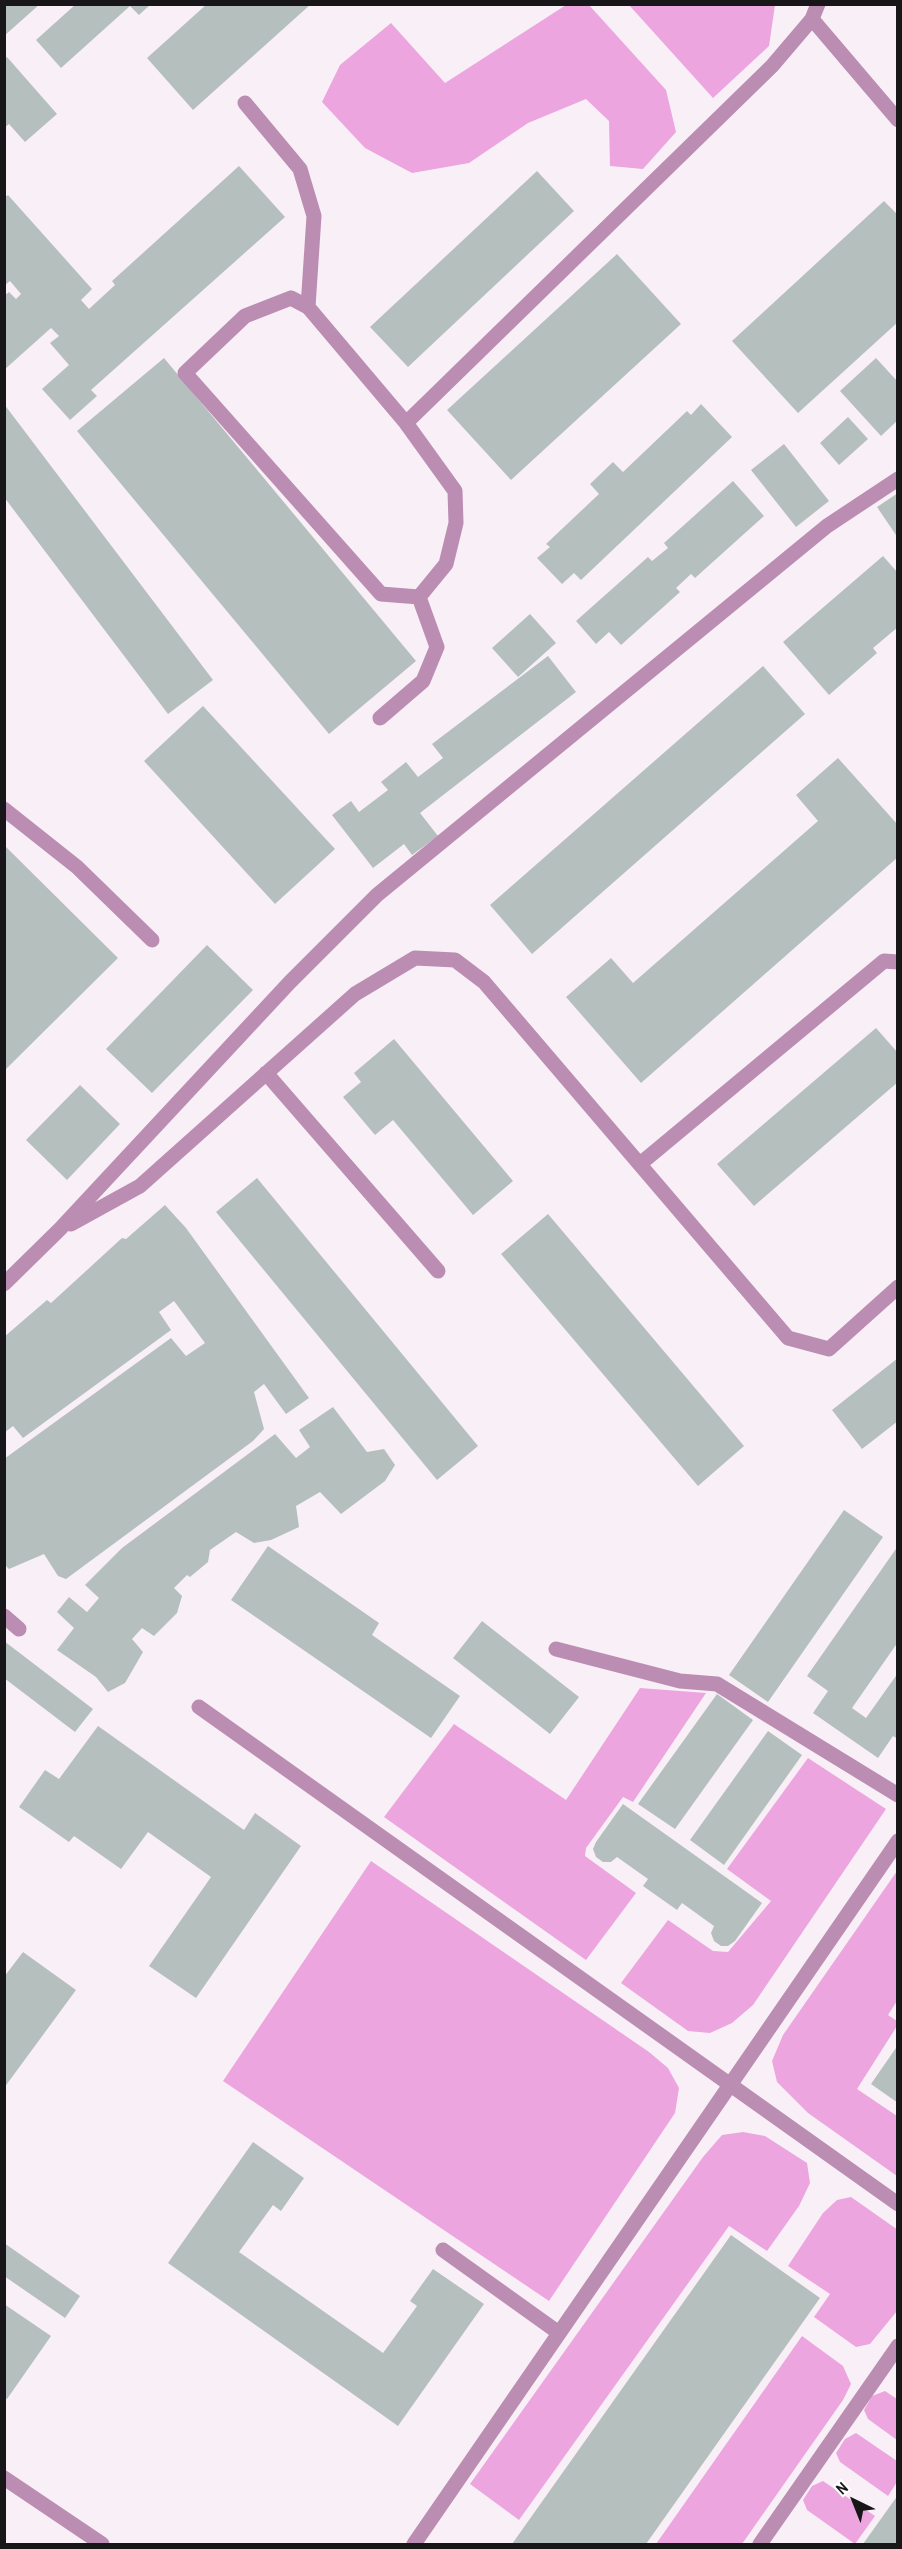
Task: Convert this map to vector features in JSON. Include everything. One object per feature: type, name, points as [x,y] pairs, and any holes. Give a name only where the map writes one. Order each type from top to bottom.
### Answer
[{"type":"street","points":[[406,423],[772,66],[815,12],[897,120]]},
{"type":"street","points":[[245,103],[300,169],[315,216],[308,307]]},
{"type":"street","points":[[291,298],[308,307],[406,423],[455,491],[456,523],[446,564],[419,597],[381,594],[185,373],[244,316],[291,298]]},
{"type":"street","points":[[4,1284],[60,1229],[290,982],[377,895],[826,526],[897,479]]},
{"type":"street","points":[[380,718],[423,681],[437,647],[419,597]]},
{"type":"street","points":[[4,809],[77,867],[152,940]]},
{"type":"street","points":[[60,1229],[140,1186],[355,994],[416,958],[455,960],[484,982],[788,1338],[829,1349],[897,1287]]},
{"type":"street","points":[[640,1164],[884,962],[897,962]]},
{"type":"street","points":[[266,1073],[438,1271]]},
{"type":"street","points":[[4,1616],[19,1629]]},
{"type":"street","points":[[556,1650],[680,1681],[717,1684],[897,1795]]},
{"type":"street","points":[[199,1707],[897,2204]]},
{"type":"street","points":[[414,2544],[897,1841]]},
{"type":"street","points":[[443,2250],[559,2333]]},
{"type":"street","points":[[760,2544],[897,2346]]},
{"type":"street","points":[[4,2478],[102,2544]]},
{"type":"shaded area","points":[[566,5],[589,5],[666,90],[676,132],[643,169],[610,166],[609,121],[586,99],[528,123],[469,163],[412,173],[365,148],[322,102],[340,65],[391,23],[445,83]]},
{"type":"shaded area","points":[[629,5],[775,5],[769,46],[713,98]]},
{"type":"shaded area","points":[[640,1688],[706,1693],[633,1802],[623,1797],[586,1848],[585,1856],[636,1893],[586,1960],[384,1817],[454,1724],[566,1800]]},
{"type":"shaded area","points":[[808,1758],[886,1809],[753,2005],[732,2023],[710,2033],[688,2031],[621,1983],[668,1920],[713,1951],[728,1952],[771,1901],[727,1869]]},
{"type":"shaded area","points":[[371,1861],[649,2052],[668,2068],[679,2088],[675,2113],[549,2301],[223,2081]]},
{"type":"shaded area","points":[[897,1871],[897,2001],[888,2015],[897,2021],[897,2026],[857,2089],[897,2116],[897,2176],[808,2113],[777,2082],[772,2061],[783,2035]]},
{"type":"shaded area","points":[[743,2132],[765,2136],[807,2163],[810,2183],[799,2206],[767,2251],[729,2226],[519,2520],[470,2484],[703,2157],[722,2135]]},
{"type":"shaded area","points":[[851,2197],[898,2230],[897,2311],[870,2344],[856,2347],[814,2317],[830,2294],[788,2266],[823,2213],[837,2200]]},
{"type":"shaded area","points":[[802,2336],[843,2366],[851,2384],[843,2400],[742,2544],[656,2544]]},
{"type":"shaded area","points":[[885,2391],[897,2399],[897,2440],[868,2419],[864,2410],[872,2396]]},
{"type":"shaded area","points":[[856,2433],[897,2461],[897,2482],[888,2496],[840,2462],[836,2453],[845,2439]]},
{"type":"shaded area","points":[[823,2481],[875,2516],[855,2544],[807,2510],[803,2500],[812,2486]]},
{"type":"building","points":[[4,4],[40,4],[4,36]]},
{"type":"building","points":[[76,4],[151,4],[139,15],[130,6],[61,68],[36,40]]},
{"type":"building","points":[[207,4],[311,4],[193,110],[147,58]]},
{"type":"building","points":[[7,57],[57,114],[25,142],[9,124],[4,128],[4,59]]},
{"type":"building","points":[[239,166],[285,217],[91,390],[97,396],[70,420],[42,389],[69,365],[50,343],[59,336],[51,328],[4,370],[4,296],[9,292],[16,299],[21,294],[10,281],[4,286],[4,198],[8,195],[92,289],[81,300],[89,309],[115,285],[112,281]]},
{"type":"building","points":[[537,171],[574,211],[408,367],[370,327]]},
{"type":"building","points":[[884,201],[898,215],[898,322],[798,413],[732,341]]},
{"type":"building","points":[[617,254],[681,324],[511,480],[447,410]]},
{"type":"building","points":[[164,358],[416,661],[329,734],[77,431]]},
{"type":"building","points":[[876,358],[898,382],[898,420],[881,436],[840,391]]},
{"type":"building","points":[[4,404],[213,680],[168,714],[4,497]]},
{"type":"building","points":[[701,404],[732,437],[581,580],[574,573],[562,584],[537,558],[550,547],[546,544],[599,494],[590,484],[613,462],[623,472],[687,411],[691,415]]},
{"type":"building","points":[[848,417],[868,439],[839,465],[820,443]]},
{"type":"building","points":[[784,444],[829,501],[796,527],[751,470]]},
{"type":"building","points":[[733,481],[764,516],[695,578],[691,574],[676,588],[680,592],[621,645],[609,632],[596,644],[576,621],[648,557],[652,561],[668,548],[664,543]]},
{"type":"building","points":[[898,493],[898,538],[877,507]]},
{"type":"building","points":[[883,556],[898,573],[898,627],[873,648],[877,653],[829,695],[783,642]]},
{"type":"building","points":[[530,614],[556,643],[518,677],[492,648]]},
{"type":"building","points":[[548,656],[576,692],[420,813],[438,836],[412,855],[404,844],[373,868],[332,815],[351,801],[359,812],[388,790],[381,782],[406,762],[418,777],[443,758],[432,744]]},
{"type":"building","points":[[763,666],[805,714],[532,954],[490,905]]},
{"type":"building","points":[[203,706],[335,849],[275,904],[144,761]]},
{"type":"building","points":[[838,758],[898,825],[898,857],[641,1083],[566,997],[611,958],[633,983],[818,821],[796,795]]},
{"type":"building","points":[[6,847],[118,958],[4,1071],[4,849]]},
{"type":"building","points":[[207,945],[253,990],[152,1093],[106,1049]]},
{"type":"building","points":[[876,1028],[898,1053],[898,1082],[754,1206],[717,1164]]},
{"type":"building","points":[[394,1039],[513,1181],[473,1215],[393,1120],[375,1135],[343,1097],[361,1082],[354,1073]]},
{"type":"building","points":[[80,1085],[120,1124],[67,1180],[26,1140]]},
{"type":"building","points":[[257,1178],[478,1446],[437,1480],[216,1212]]},
{"type":"building","points":[[165,1205],[186,1228],[309,1398],[286,1414],[264,1384],[254,1392],[264,1429],[253,1441],[66,1579],[58,1576],[44,1554],[9,1569],[4,1564],[4,1459],[171,1338],[186,1356],[205,1343],[174,1301],[159,1312],[171,1330],[23,1438],[13,1426],[4,1433],[4,1337],[47,1300],[51,1303],[122,1238],[126,1239]]},
{"type":"building","points":[[548,1214],[744,1446],[698,1486],[501,1254]]},
{"type":"building","points":[[898,1358],[898,1421],[862,1449],[832,1410]]},
{"type":"building","points":[[333,1407],[367,1452],[384,1449],[395,1465],[385,1481],[341,1514],[320,1492],[296,1506],[299,1527],[271,1540],[254,1543],[236,1532],[210,1550],[208,1562],[190,1577],[187,1575],[174,1588],[182,1596],[177,1613],[154,1636],[142,1628],[132,1639],[143,1652],[125,1683],[108,1692],[96,1677],[57,1650],[74,1628],[57,1612],[69,1597],[87,1612],[99,1598],[85,1585],[122,1548],[275,1434],[296,1458],[310,1447],[299,1430]]},
{"type":"building","points":[[844,1510],[883,1537],[768,1702],[729,1675]]},
{"type":"building","points":[[268,1546],[379,1623],[372,1635],[460,1696],[431,1738],[231,1600]]},
{"type":"building","points":[[898,1546],[898,1642],[852,1708],[866,1718],[898,1673],[898,1739],[893,1736],[878,1758],[813,1713],[828,1691],[807,1676]]},
{"type":"building","points":[[482,1621],[579,1697],[550,1734],[453,1658]]},
{"type":"building","points":[[4,1641],[93,1709],[75,1732],[4,1678]]},
{"type":"building","points":[[717,1694],[753,1720],[675,1829],[638,1804]]},
{"type":"building","points":[[98,1726],[244,1830],[255,1813],[301,1846],[196,1998],[149,1966],[211,1877],[148,1832],[121,1869],[74,1836],[69,1842],[19,1807],[45,1770],[59,1779]]},
{"type":"building","points":[[768,1731],[802,1755],[724,1865],[690,1840]]},
{"type":"building","points":[[623,1804],[762,1903],[735,1941],[728,1946],[721,1946],[714,1941],[711,1933],[714,1926],[682,1903],[677,1910],[643,1886],[648,1879],[617,1857],[611,1862],[603,1862],[596,1857],[593,1849],[596,1842]]},
{"type":"building","points":[[23,1952],[76,1990],[4,2088],[4,1977]]},
{"type":"building","points":[[898,2045],[898,2103],[871,2084]]},
{"type":"building","points":[[253,2142],[304,2178],[281,2211],[273,2205],[239,2252],[383,2353],[417,2306],[410,2301],[433,2269],[484,2304],[398,2426],[168,2263]]},
{"type":"building","points":[[731,2235],[820,2298],[646,2544],[512,2544]]},
{"type":"building","points":[[4,2243],[80,2296],[65,2318],[4,2276]]},
{"type":"building","points":[[4,2304],[51,2336],[7,2399],[4,2398]]},
{"type":"building","points":[[898,2495],[898,2544],[863,2544]]}]
